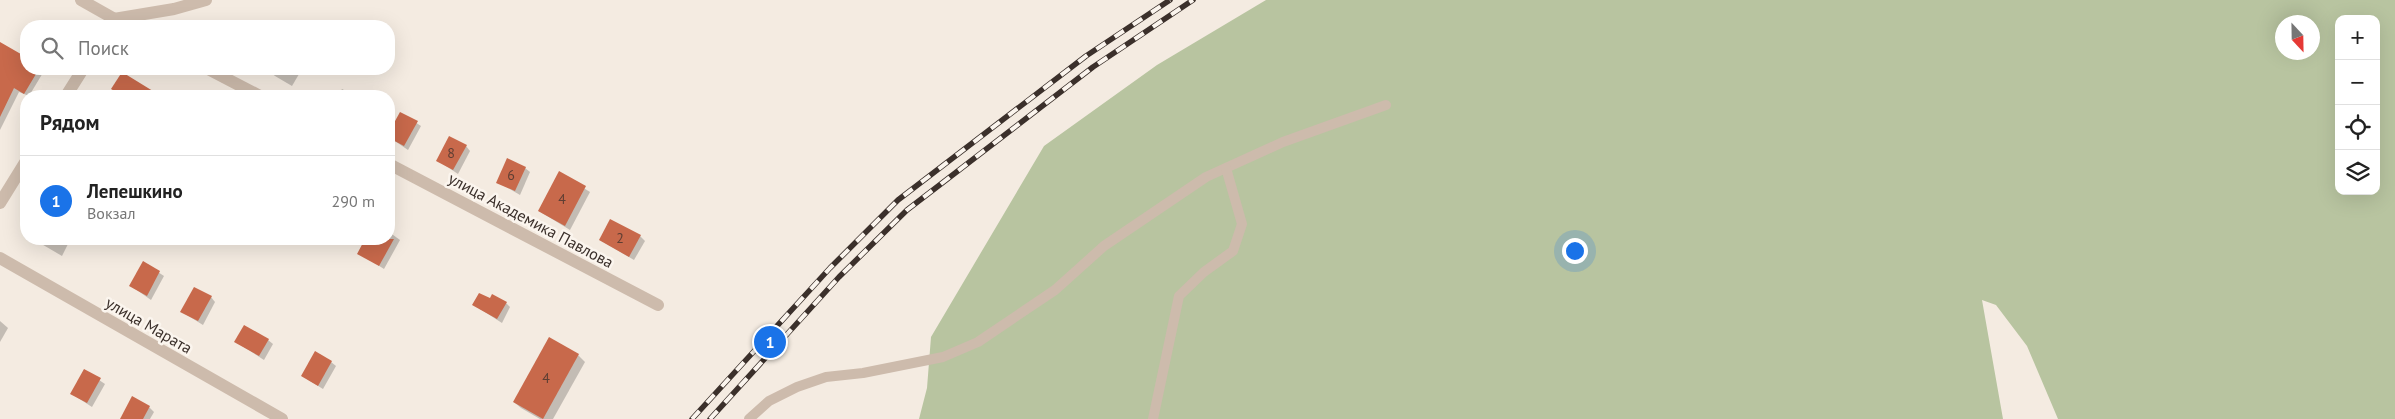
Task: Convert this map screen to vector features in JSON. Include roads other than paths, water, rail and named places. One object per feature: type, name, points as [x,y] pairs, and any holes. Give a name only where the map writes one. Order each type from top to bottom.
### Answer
[{"type":"street","points":[[81,0],[108,20]]},
{"type":"street","points":[[125,20],[206,0]]},
{"type":"street","points":[[70,90],[79,75]]},
{"type":"street","points":[[220,75],[248,90]]},
{"type":"street","name":"улица Академика Павлова","points":[[395,167],[658,305]]},
{"type":"street","points":[[0,203],[20,171]]},
{"type":"street","name":"улица Марата","points":[[0,258],[282,419]]},
{"type":"lane","points":[[749,419],[769,401],[797,387],[826,377],[863,373],[943,357],[978,342],[1055,290],[1104,246],[1206,177],[1282,142],[1386,105]]},
{"type":"lane","points":[[1153,419],[1180,296],[1204,272],[1233,251],[1242,224],[1226,168]]},
{"type":"railway","points":[[692,419],[830,268],[898,200],[1086,56],[1170,0]]},
{"type":"railway","points":[[710,419],[839,277],[907,210],[1093,67],[1193,0]]},
{"type":"place","name":"Лепешкино","points":[[770,342]]}]
